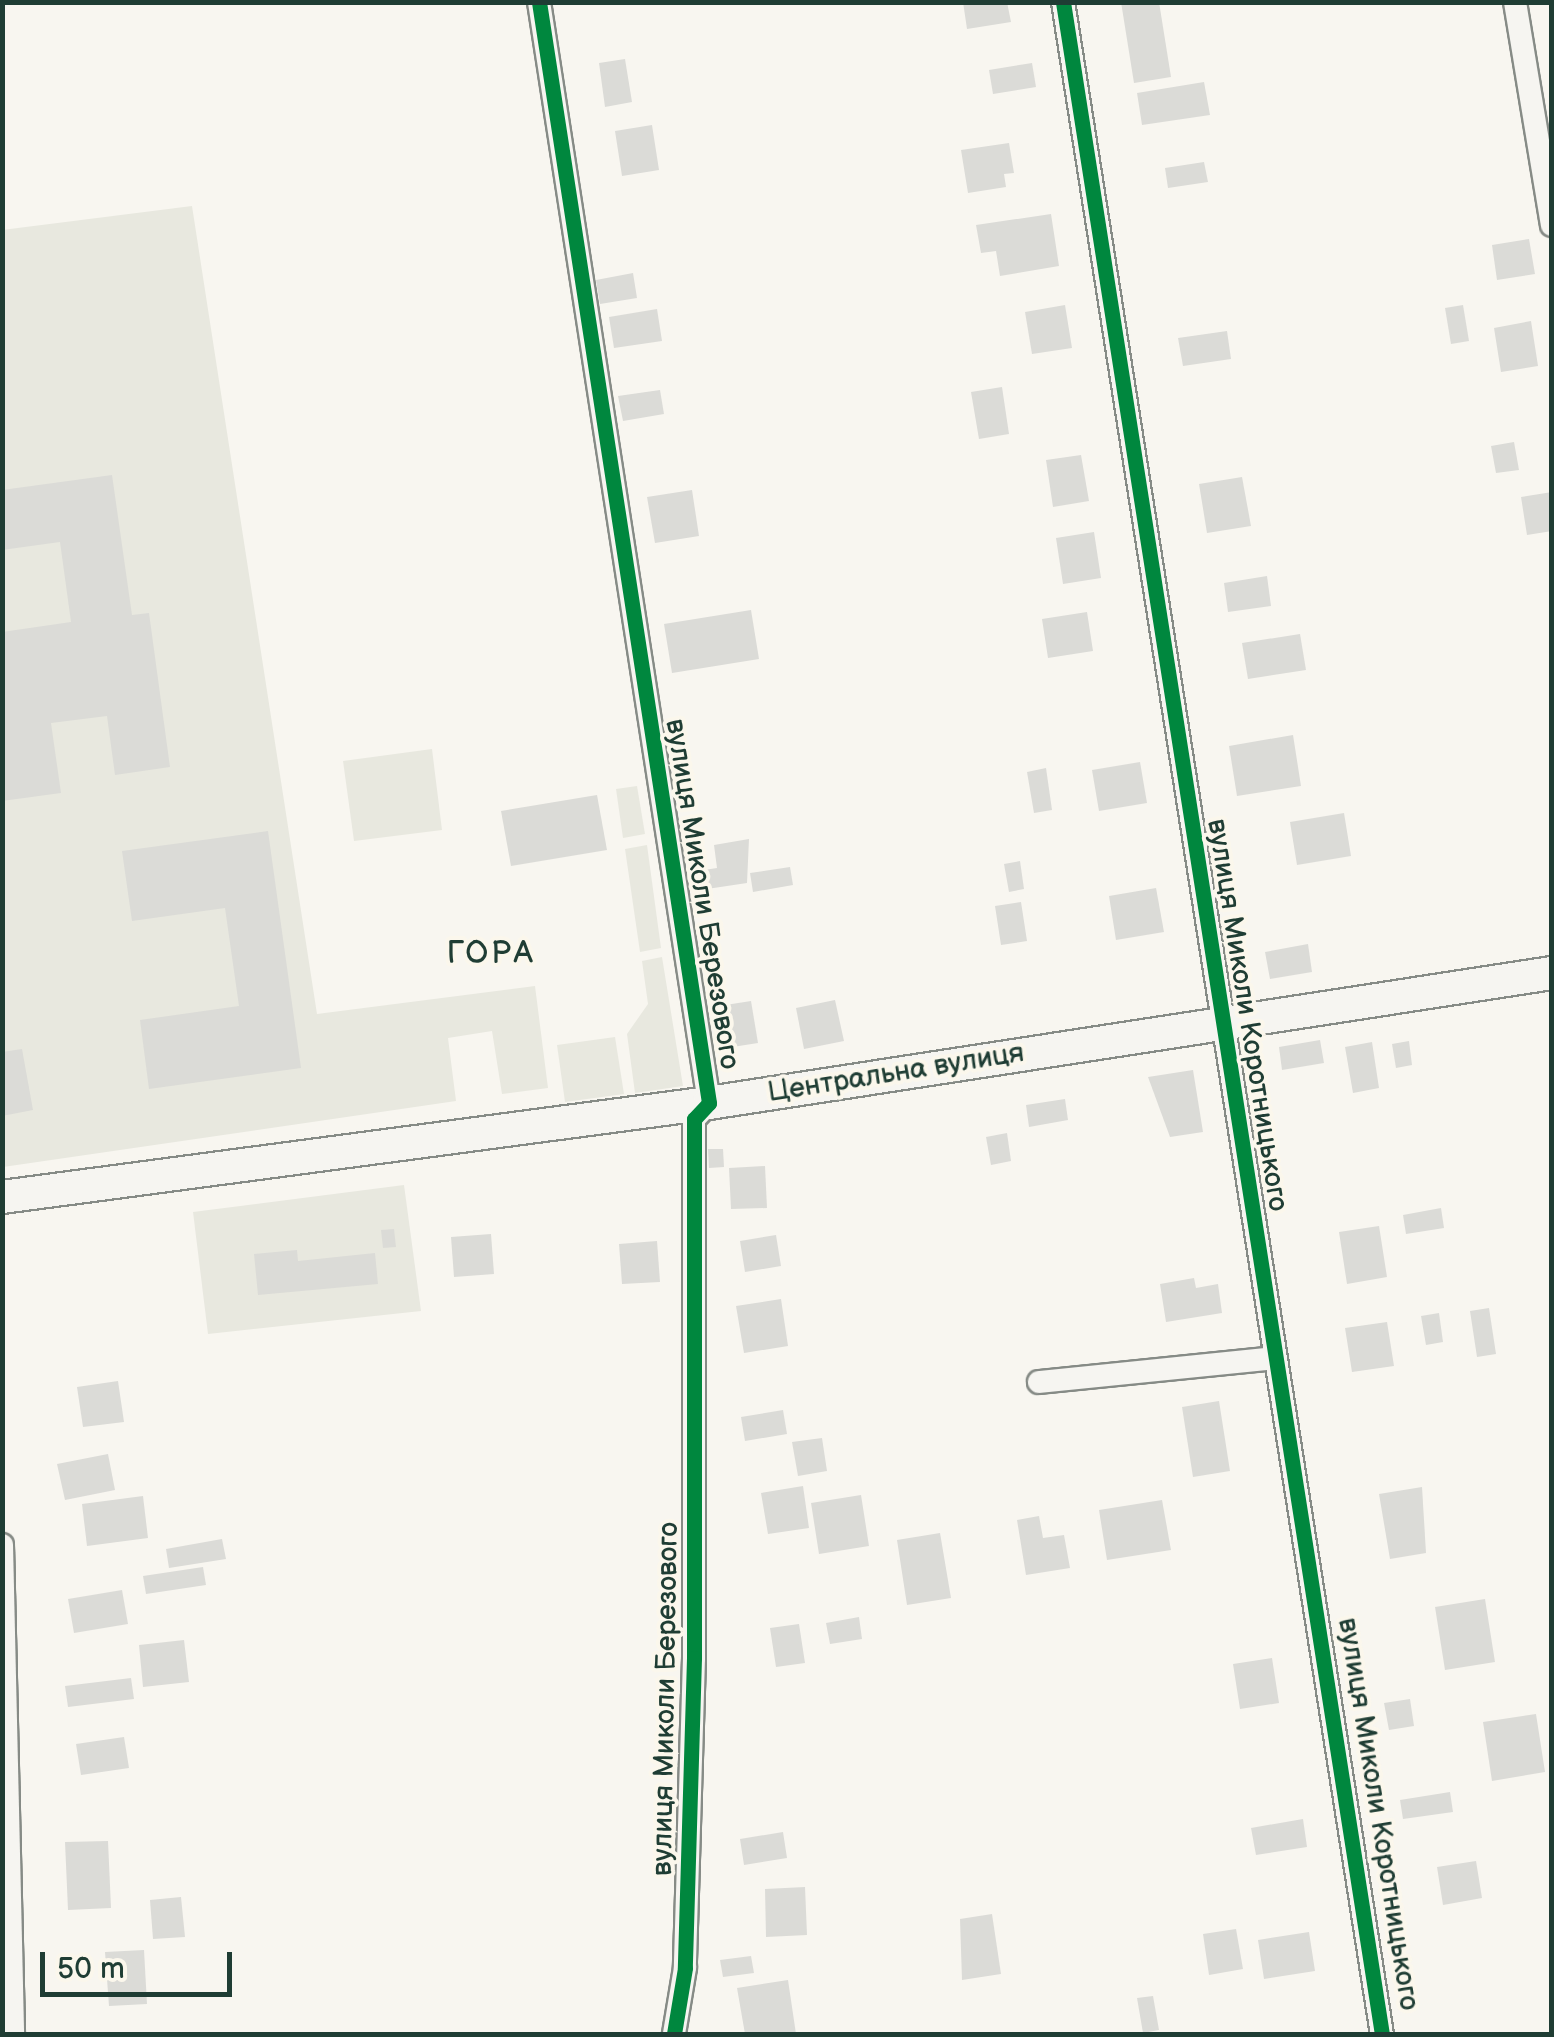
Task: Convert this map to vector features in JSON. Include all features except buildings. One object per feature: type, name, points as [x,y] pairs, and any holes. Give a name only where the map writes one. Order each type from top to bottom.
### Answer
[{"type":"main road","name":"Центральна вулиця","points":[[2,1197],[709,1102],[1552,973]]},
{"type":"street","name":"вулиця Миколи Березового","points":[[538,2],[709,1102],[694,1119],[694,1658],[685,1968],[674,2034]]},
{"type":"street","name":"вулиця Миколи Коротницького","points":[[1063,2],[1382,2034]]},
{"type":"street","points":[[1515,2],[1552,225]]},
{"type":"street","points":[[1038,1382],[1276,1358]]},
{"type":"street","points":[[2,1545],[14,2034]]},
{"type":"shaded area","points":[[192,206],[317,1014],[535,986],[548,1088],[502,1094],[492,1031],[448,1038],[456,1101],[3,1167],[2,230]]},
{"type":"shaded area","points":[[432,749],[442,830],[354,841],[343,761]]},
{"type":"shaded area","points":[[637,786],[645,834],[623,838],[616,789]]},
{"type":"shaded area","points":[[647,845],[661,948],[640,952],[625,849]]},
{"type":"shaded area","points":[[662,957],[683,1086],[635,1093],[627,1034],[648,1004],[642,961]]},
{"type":"shaded area","points":[[615,1037],[624,1094],[565,1102],[557,1045]]},
{"type":"shaded area","points":[[404,1185],[421,1311],[208,1334],[193,1212]]},
{"type":"cycle path","points":[[539,2],[709,1103],[694,1119],[694,1658],[685,1968],[674,2034]]},
{"type":"cycle path","points":[[1063,2],[1382,2034]]},
{"type":"district","name":"ГОРА","points":[[491,954]]}]
